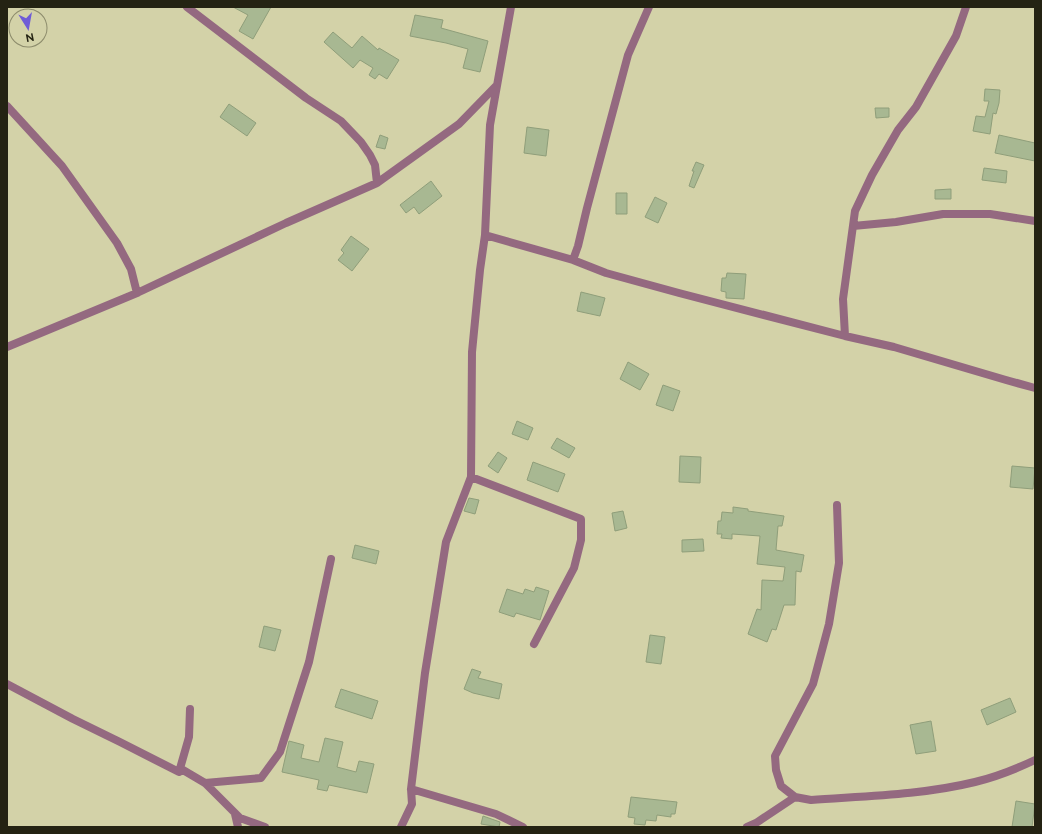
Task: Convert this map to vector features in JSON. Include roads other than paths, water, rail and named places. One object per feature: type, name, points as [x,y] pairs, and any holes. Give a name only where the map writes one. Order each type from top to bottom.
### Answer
[{"type":"street","points":[[401,827],[412,804],[411,789],[425,673],[446,542],[471,477],[472,352],[485,235],[490,125],[511,7]]},
{"type":"street","points":[[573,260],[578,246],[588,201],[628,55],[649,7]]},
{"type":"street","points":[[845,336],[843,299],[855,211],[868,181],[898,130],[916,107],[953,42],[966,7]]},
{"type":"street","points":[[193,9],[306,98],[341,121],[361,142],[370,155],[375,165],[377,183]]},
{"type":"street","points":[[7,347],[137,293],[377,183],[459,124],[498,84]]},
{"type":"street","points":[[7,106],[62,166],[117,243],[131,269],[137,293]]},
{"type":"street","points":[[853,226],[896,222],[943,214],[990,214],[1035,220]]},
{"type":"street","points":[[485,235],[573,260],[606,273],[845,336],[894,347],[1035,388]]},
{"type":"street","points":[[471,477],[581,519],[581,540],[574,568],[534,644]]},
{"type":"street","points":[[838,505],[838,563],[829,624],[813,684],[776,756],[776,770],[781,786],[795,798],[811,800],[936,790],[976,782],[1009,772],[1035,760]]},
{"type":"street","points":[[205,783],[261,778],[280,752],[309,662],[331,559]]},
{"type":"street","points":[[7,684],[179,772],[183,770],[205,783],[240,818],[265,827]]},
{"type":"street","points":[[179,772],[189,737],[190,709]]},
{"type":"street","points":[[411,789],[496,814],[524,827]]},
{"type":"street","points":[[747,827],[756,823],[795,798]]},
{"type":"street","points":[[235,814],[238,827]]}]
